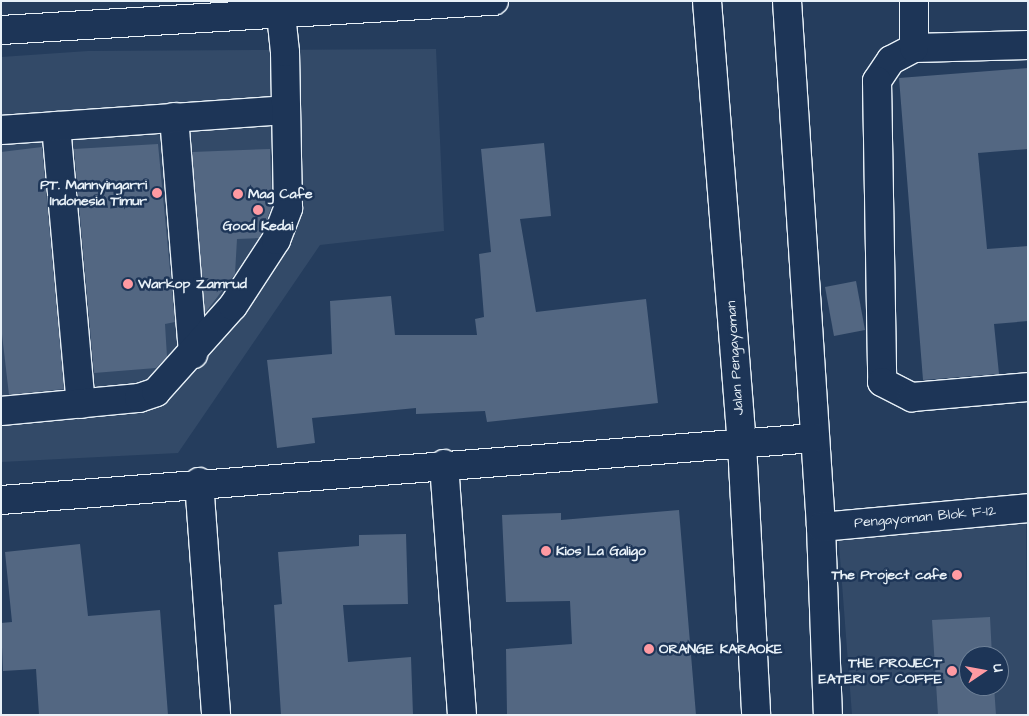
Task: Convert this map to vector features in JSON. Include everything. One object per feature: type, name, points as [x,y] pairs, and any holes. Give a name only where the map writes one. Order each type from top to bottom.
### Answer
[{"type":"main road","points":[[1,30],[494,1]]},
{"type":"main road","name":"Jalan Pengayoman","points":[[707,1],[742,444],[756,715]]},
{"type":"main road","points":[[787,1],[821,527],[828,715]]},
{"type":"main road","points":[[914,1],[914,48]]},
{"type":"main road","points":[[1,411],[139,398],[156,392],[193,354],[233,306],[283,225],[289,194],[286,52],[281,14]]},
{"type":"main road","points":[[1028,45],[914,48],[891,60],[877,82],[882,382],[912,396],[1028,387]]},
{"type":"main road","points":[[1,130],[286,110]]},
{"type":"main road","points":[[174,117],[193,354]]},
{"type":"main road","points":[[56,126],[82,404]]},
{"type":"main road","points":[[1,500],[200,482],[815,438]]},
{"type":"main road","points":[[444,464],[462,715]]},
{"type":"main road","points":[[200,482],[216,715]]},
{"type":"main road","name":"Pengayoman Blok F-12","points":[[821,527],[1028,508]]},
{"type":"shaded area","points":[[436,49],[444,231],[320,245],[178,453],[1,462],[1,57],[88,51]]},
{"type":"shaded area","points":[[1026,517],[1028,715],[852,715],[838,531]]},
{"type":"building","points":[[1028,68],[1028,149],[978,153],[987,249],[1028,246],[1028,321],[994,324],[999,374],[923,380],[899,78]]},
{"type":"building","points":[[544,143],[551,216],[520,219],[536,312],[646,299],[658,403],[487,422],[485,411],[416,414],[416,408],[312,418],[315,443],[277,448],[267,360],[332,354],[330,301],[391,296],[395,335],[477,335],[475,319],[484,317],[479,254],[491,252],[481,149]]},
{"type":"building","name":"Warkop Zamrud","points":[[158,144],[175,322],[165,324],[167,357],[156,368],[94,373],[74,149]]},
{"type":"building","points":[[42,147],[64,389],[9,395],[1,326],[1,152]]},
{"type":"building","name":"Mag Cafe","points":[[270,149],[272,205],[262,233],[259,238],[237,239],[235,274],[205,313],[192,152]]},
{"type":"building","points":[[856,281],[865,330],[834,336],[825,287]]},
{"type":"building","points":[[679,510],[696,715],[507,715],[506,649],[572,644],[570,601],[506,602],[502,515],[561,513],[561,520]]},
{"type":"building","points":[[406,534],[408,604],[343,605],[348,662],[411,657],[413,715],[281,715],[274,605],[282,604],[278,552],[359,546],[359,535]]},
{"type":"building","points":[[80,544],[88,616],[160,610],[168,715],[39,715],[36,669],[3,671],[1,623],[12,622],[5,552]]},
{"type":"building","name":"THE PROJECT EATERI OF COFFE","points":[[990,617],[991,646],[959,646],[959,696],[995,696],[996,715],[938,715],[932,620]]},
{"type":"place","name":"PT. Mannyingarri Indonesia Timur","points":[[157,193]]},
{"type":"place","name":"Mag Cafe","points":[[238,194]]},
{"type":"place","name":"Good Kedai","points":[[258,210]]},
{"type":"place","name":"Warkop Zamrud","points":[[128,284]]},
{"type":"place","name":"Kios La Galigo","points":[[546,551]]},
{"type":"place","name":"The Project cafe","points":[[957,575]]},
{"type":"place","name":"ORANGE KARAOKE","points":[[649,649]]},
{"type":"place","name":"THE PROJECT EATERI OF COFFE","points":[[952,671]]}]
